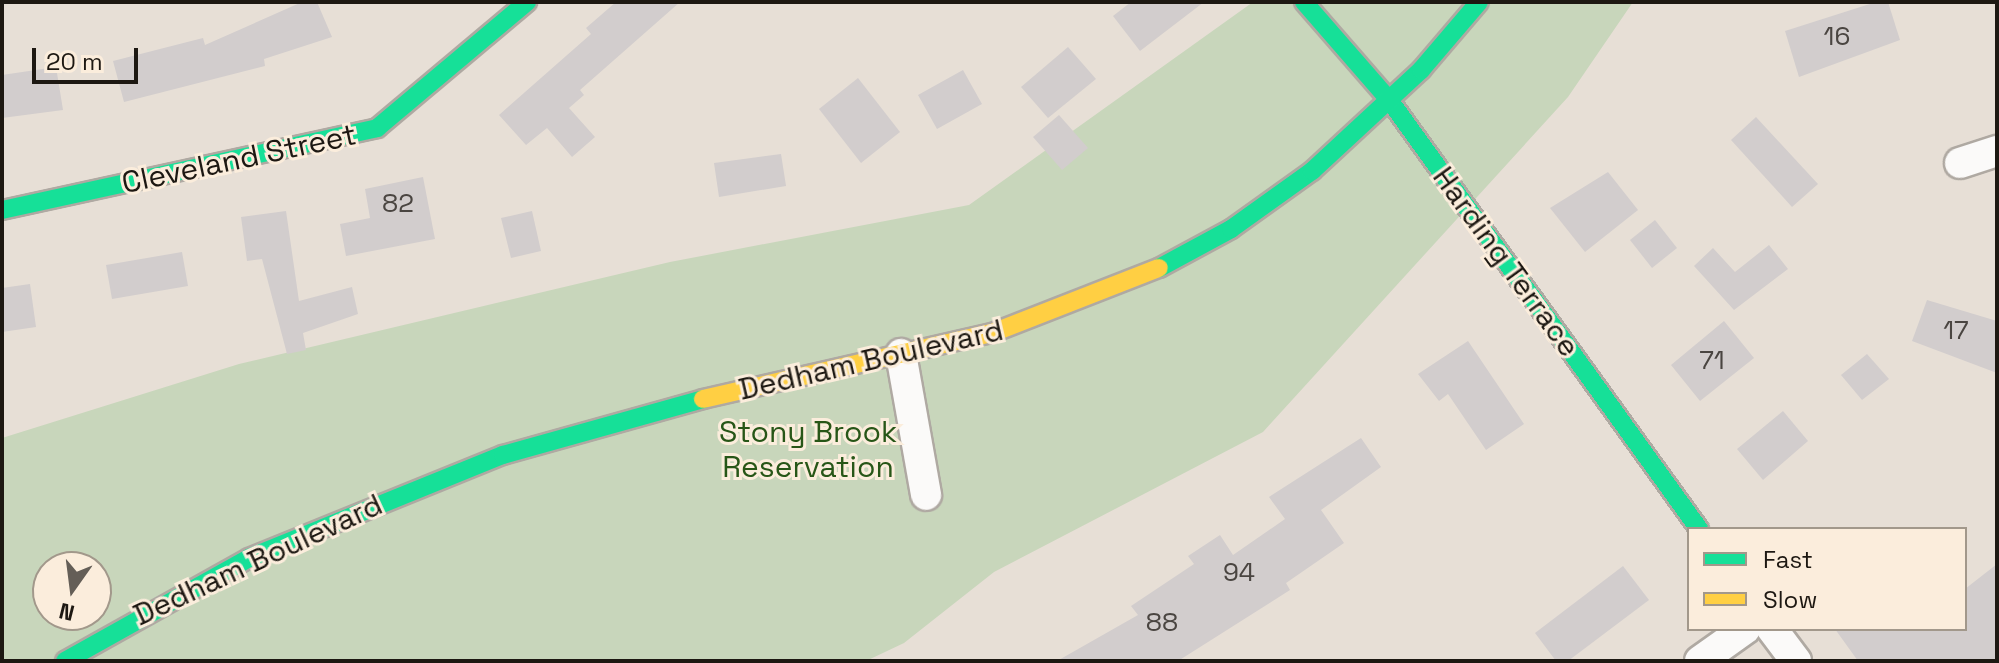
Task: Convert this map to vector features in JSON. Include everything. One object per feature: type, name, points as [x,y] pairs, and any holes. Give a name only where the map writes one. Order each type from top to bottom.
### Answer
[{"type":"main road","name":"Cleveland Street","points":[[2,210],[377,128],[527,2]]},
{"type":"main road","name":"Harding Terrace","points":[[1304,2],[1390,101],[1698,527]]},
{"type":"main road","name":"Dedham Boulevard","points":[[65,661],[189,587],[434,480],[642,414],[1046,317],[1187,254],[1281,194],[1390,101],[1479,2]]},
{"type":"street","points":[[1960,163],[1997,151]]},
{"type":"street","points":[[901,354],[926,495]]},
{"type":"street","points":[[1700,661],[1742,631]]},
{"type":"street","points":[[1774,631],[1796,661]]},
{"type":"green space","name":"Stony Brook Reservation","points":[[1253,2],[1633,2],[1568,97],[1263,432],[994,572],[904,643],[866,661],[2,661],[2,438],[239,364],[670,262],[969,205]]},
{"type":"building","points":[[302,2],[317,2],[332,37],[264,59],[265,66],[124,102],[113,61],[203,38],[205,45]]},
{"type":"building","points":[[616,2],[680,2],[580,90],[584,95],[569,108],[595,137],[572,157],[547,128],[526,145],[499,115],[591,34],[586,28]]},
{"type":"building","points":[[1131,2],[1204,2],[1140,51],[1113,16]]},
{"type":"building","points":[[1876,2],[1888,2],[1900,40],[1799,77],[1785,31]]},
{"type":"building","points":[[1068,47],[1096,79],[1048,118],[1021,87]]},
{"type":"building","points":[[56,67],[63,110],[2,118],[2,75]]},
{"type":"building","points":[[963,70],[982,104],[937,129],[918,95]]},
{"type":"building","points":[[858,78],[900,132],[861,163],[819,109]]},
{"type":"building","points":[[1059,115],[1088,148],[1062,170],[1033,137]]},
{"type":"building","points":[[1756,117],[1818,184],[1792,207],[1731,140]]},
{"type":"building","points":[[781,154],[786,186],[719,197],[714,163]]},
{"type":"building","points":[[1608,172],[1638,210],[1585,252],[1550,208]]},
{"type":"building","points":[[423,177],[435,239],[346,256],[340,224],[370,218],[365,189]]},
{"type":"building","points":[[286,211],[299,301],[352,287],[358,314],[303,333],[306,350],[287,354],[262,259],[247,261],[241,217]]},
{"type":"building","points":[[532,211],[541,251],[511,258],[501,218]]},
{"type":"building","points":[[1655,220],[1677,248],[1652,268],[1630,240]]},
{"type":"building","points":[[1769,245],[1788,269],[1734,310],[1694,266],[1713,248],[1735,272]]},
{"type":"building","points":[[182,252],[188,286],[112,299],[106,265]]},
{"type":"building","points":[[30,284],[36,327],[2,332],[2,288]]},
{"type":"building","points":[[1927,300],[1997,321],[1997,373],[1912,341]]},
{"type":"building","points":[[1724,321],[1754,358],[1700,401],[1671,365]]},
{"type":"building","points":[[1468,341],[1524,424],[1486,450],[1448,394],[1439,401],[1418,374]]},
{"type":"building","points":[[1867,354],[1889,379],[1862,400],[1841,375]]},
{"type":"building","points":[[1783,411],[1808,441],[1763,480],[1737,449]]},
{"type":"building","points":[[1361,438],[1381,467],[1321,510],[1344,543],[1286,583],[1290,590],[1178,661],[1057,661],[1138,615],[1131,606],[1194,564],[1188,556],[1220,535],[1233,555],[1285,519],[1269,497]]},
{"type":"building","points":[[1997,564],[1997,661],[1858,661],[1836,631],[1967,631],[1967,587]]},
{"type":"building","points":[[1623,566],[1649,600],[1568,661],[1556,661],[1535,633]]},
{"type":"traffic: fast","points":[[2,210],[377,128],[527,2]]},
{"type":"traffic: fast","points":[[1304,2],[1390,101],[1698,527]]},
{"type":"traffic: fast","points":[[1159,268],[1231,229],[1312,171],[1421,70],[1479,2]]},
{"type":"traffic: fast","points":[[65,661],[249,558],[503,455],[703,399]]},
{"type":"traffic: slow","points":[[703,399],[992,333],[1159,268]]}]
